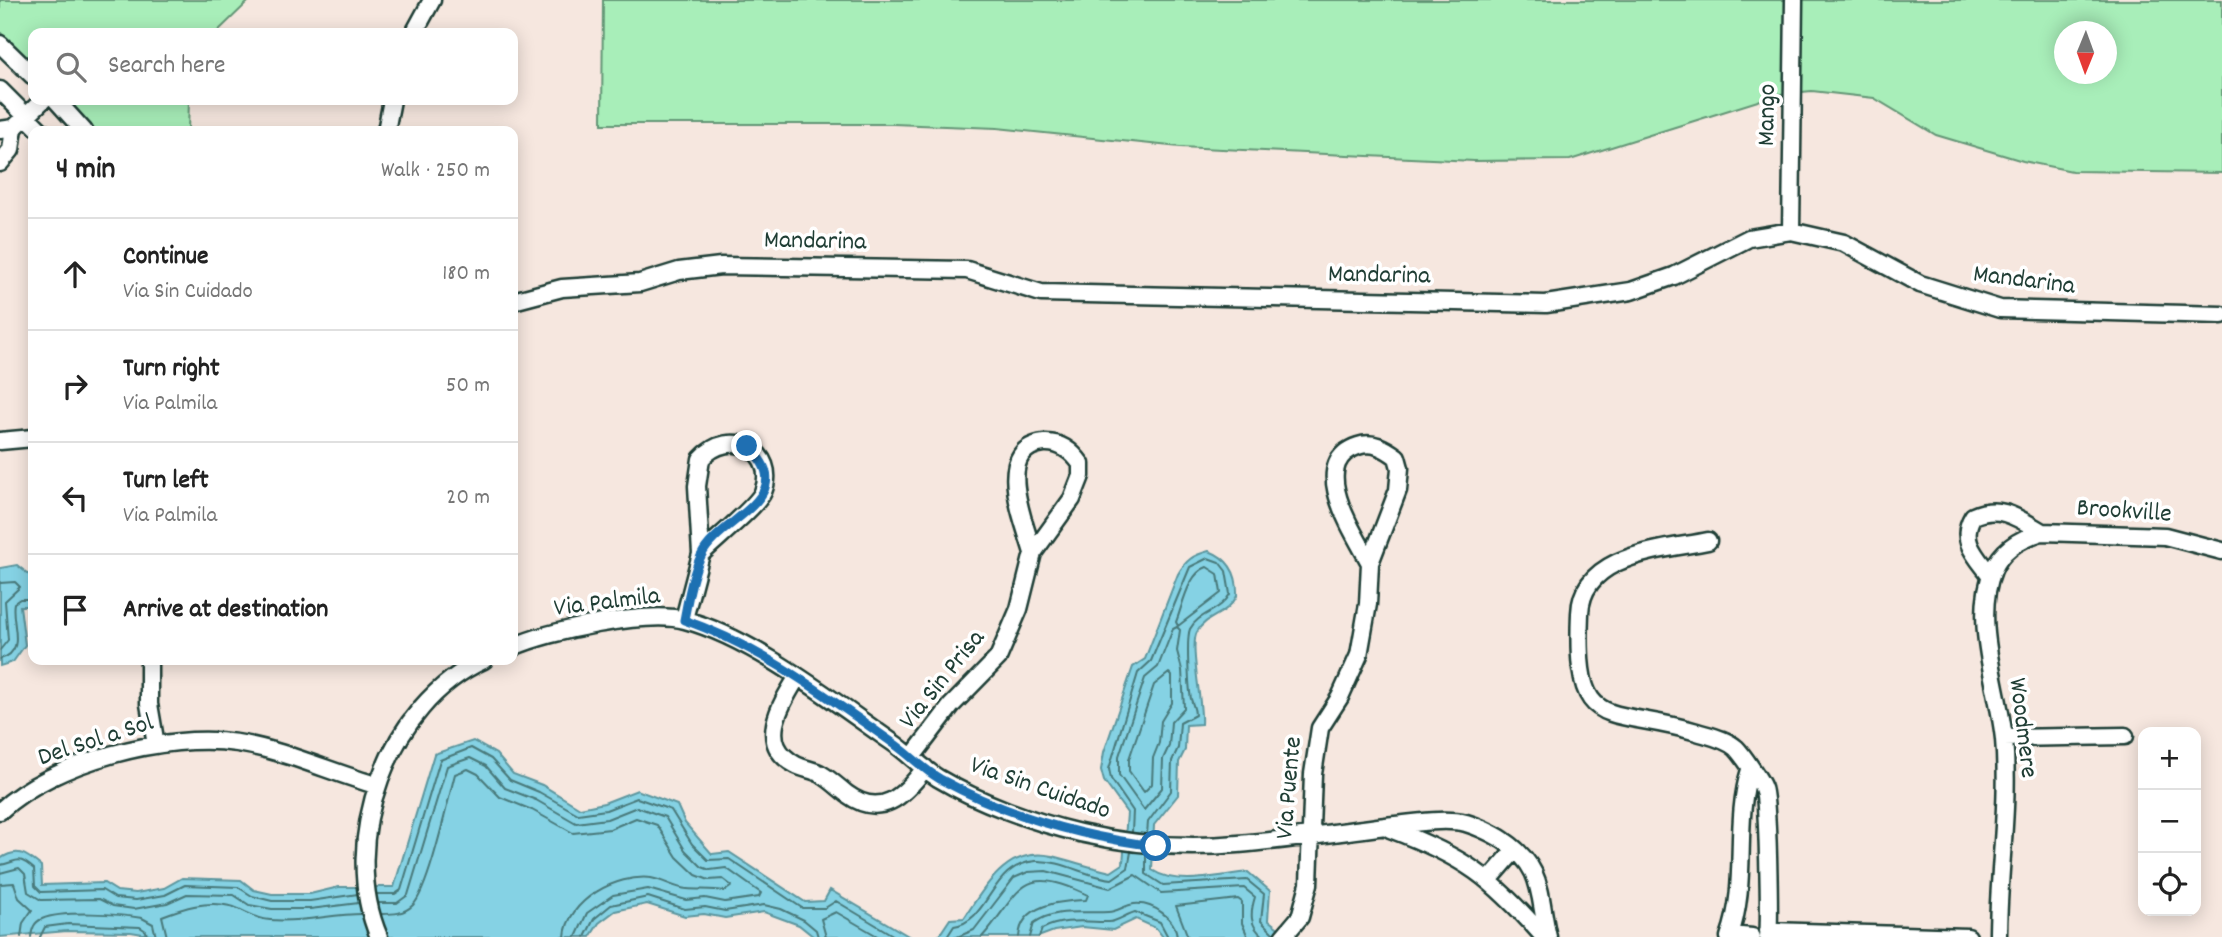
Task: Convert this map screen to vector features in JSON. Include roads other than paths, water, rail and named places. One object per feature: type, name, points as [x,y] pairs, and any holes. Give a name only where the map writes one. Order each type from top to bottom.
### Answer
[{"type":"street","points":[[417,28],[432,0]]},
{"type":"street","name":"Mango","points":[[1791,231],[1794,0]]},
{"type":"street","points":[[0,44],[28,71]]},
{"type":"street","points":[[0,90],[36,126]]},
{"type":"street","points":[[0,163],[11,150],[7,129],[38,105]]},
{"type":"street","points":[[61,105],[80,126]]},
{"type":"street","points":[[387,126],[391,105]]},
{"type":"street","name":"Mandarina","points":[[518,300],[562,288],[640,283],[679,271],[721,265],[967,270],[1041,293],[1546,304],[1631,291],[1674,276],[1749,238],[1791,231],[1844,243],[1920,284],[2000,309],[2222,316]]},
{"type":"street","points":[[0,440],[28,438]]},
{"type":"street","name":"Via Palmila","points":[[518,645],[534,638],[607,622],[684,620],[701,554],[697,486],[701,459],[720,444],[735,442],[747,446],[764,466],[766,482],[762,496],[701,554]]},
{"type":"street","name":"Via Sin Prisa","points":[[912,757],[951,706],[998,658],[1019,609],[1033,553],[1072,499],[1081,475],[1081,464],[1074,454],[1050,444],[1031,447],[1020,455],[1016,464],[1016,487],[1033,553]]},
{"type":"street","name":"Via Puente","points":[[1287,933],[1300,917],[1309,884],[1309,834],[1320,728],[1340,697],[1359,655],[1368,604],[1370,563],[1398,490],[1400,468],[1397,457],[1388,450],[1364,444],[1350,448],[1341,457],[1333,480],[1336,495],[1370,563]]},
{"type":"street","points":[[1992,576],[1970,548],[1966,536],[1973,516],[1997,510],[2042,532]]},
{"type":"street","name":"Brookville","points":[[2023,537],[2042,532],[2165,536],[2222,551]]},
{"type":"street","name":"Woodmere","points":[[1997,937],[1998,883],[2006,815],[2004,738],[1988,664],[1987,593],[1992,576],[2007,550],[2023,537]]},
{"type":"street","points":[[1708,541],[1629,558],[1597,575],[1585,590],[1580,609],[1581,678],[1588,697],[1611,714],[1718,738],[1736,748],[1764,789],[1768,934],[1968,937]]},
{"type":"street","name":"Via Sin Cuidado","points":[[684,620],[723,633],[797,678],[938,778],[1002,807],[1077,832],[1156,846],[1239,844],[1384,826],[1465,823],[1502,839],[1515,850],[1541,885],[1546,937]]},
{"type":"street","points":[[149,665],[149,704],[156,745]]},
{"type":"street","points":[[379,937],[366,898],[364,865],[376,785],[397,741],[455,667]]},
{"type":"street","points":[[797,678],[774,722],[774,737],[784,756],[797,765],[818,772],[869,806],[880,806],[901,796],[925,768]]},
{"type":"street","points":[[2004,738],[2125,736]]},
{"type":"street","name":"Del Sol a Sol","points":[[0,811],[11,800],[61,772],[172,741],[237,743],[376,785]]},
{"type":"street","points":[[1751,770],[1744,790],[1740,892],[1729,936],[1752,937]]},
{"type":"street","name":"Via Sin Cuidado","points":[[1384,826],[1438,847],[1489,880],[1503,890],[1546,937]]},
{"type":"street","points":[[1489,880],[1515,850]]},
{"type":"water","points":[[1209,551],[1222,558],[1231,568],[1236,581],[1237,596],[1228,608],[1206,622],[1197,632],[1195,662],[1201,724],[1186,725],[1185,750],[1179,762],[1178,795],[1154,825],[1152,870],[1173,878],[1186,879],[1248,872],[1270,891],[1268,920],[1290,937],[1163,937],[1156,928],[1136,919],[1113,930],[1082,927],[1054,931],[1038,937],[938,937],[950,919],[964,918],[999,872],[1022,857],[1052,856],[1111,872],[1123,864],[1127,813],[1104,781],[1101,770],[1104,752],[1133,667],[1145,659],[1178,574],[1190,559]]},
{"type":"water","points":[[17,565],[28,574],[28,606],[20,606],[25,645],[13,662],[0,666],[0,568]]},
{"type":"water","points":[[473,741],[496,754],[513,774],[542,785],[580,808],[604,803],[637,790],[677,805],[685,823],[712,854],[729,852],[805,902],[824,901],[830,890],[910,937],[814,937],[799,925],[764,912],[725,918],[704,914],[685,916],[647,904],[615,911],[599,923],[590,937],[161,937],[131,932],[67,931],[0,937],[0,859],[12,853],[26,855],[41,866],[42,885],[104,883],[117,891],[136,893],[164,888],[182,878],[241,880],[254,890],[272,894],[310,894],[339,887],[394,887],[434,754]]}]
